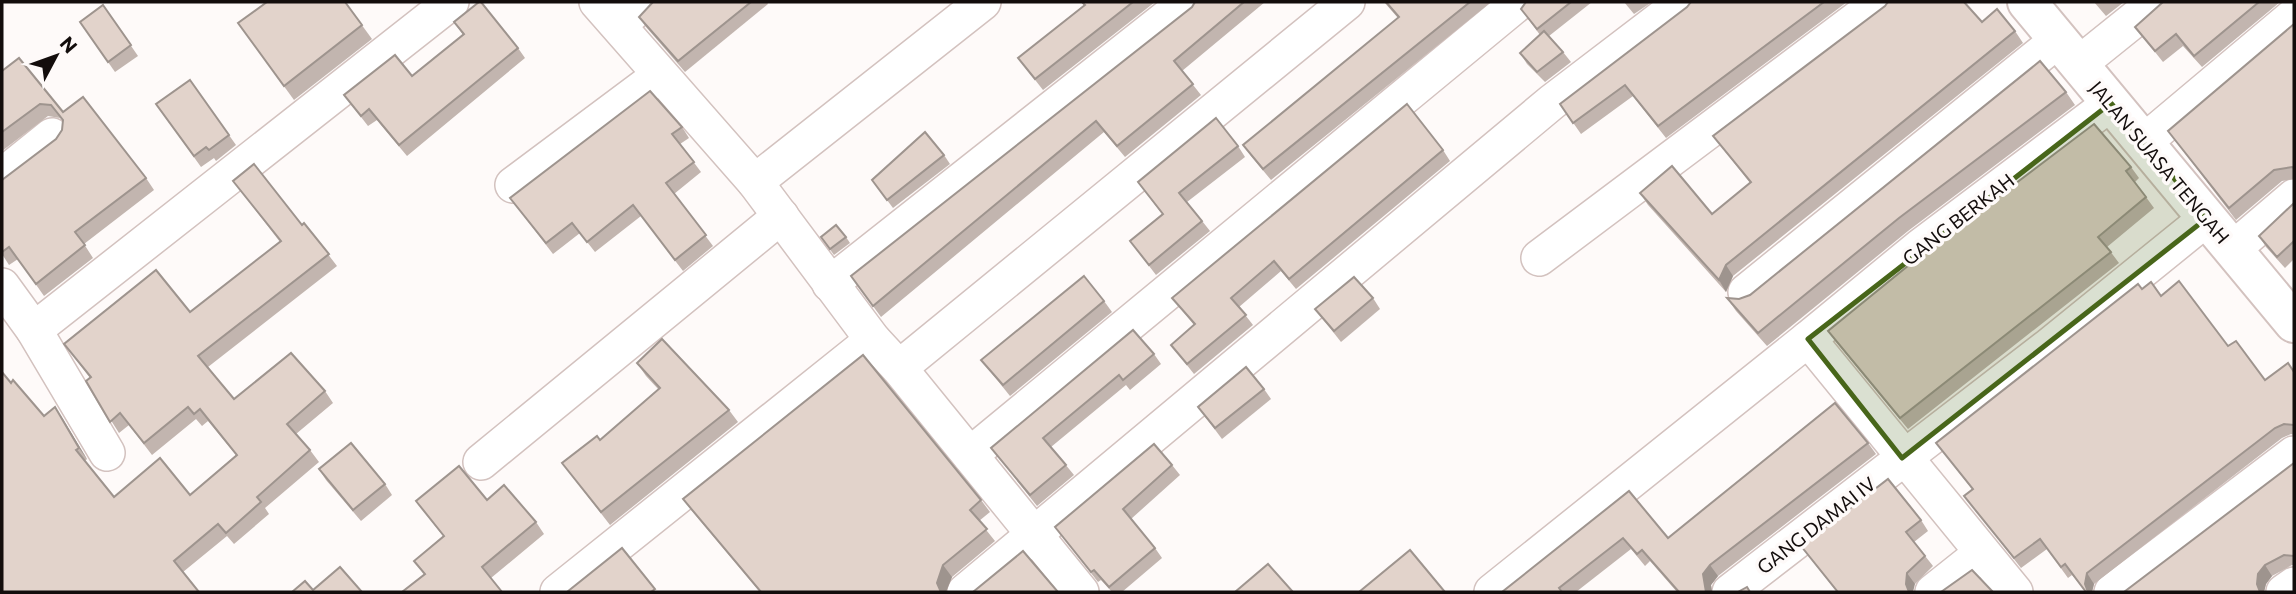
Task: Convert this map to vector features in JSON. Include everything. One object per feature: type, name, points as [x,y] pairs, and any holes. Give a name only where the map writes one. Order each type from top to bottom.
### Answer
[{"type":"street","points":[[34,330],[452,2]]},
{"type":"street","points":[[645,2],[608,13],[659,76],[755,182],[873,340],[899,368],[1081,592]]},
{"type":"street","points":[[755,182],[983,2]]},
{"type":"street","points":[[830,284],[1187,2]]},
{"type":"street","points":[[899,368],[1347,2]]},
{"type":"street","points":[[970,455],[1519,2]]},
{"type":"street","points":[[965,592],[1552,102],[1683,2]]},
{"type":"street","points":[[1539,258],[1880,2]]},
{"type":"street","name":"JALAN SUASA TENGAH","points":[[2027,2],[2294,323]]},
{"type":"street","points":[[1746,292],[2068,52],[2156,2]]},
{"type":"street","points":[[2144,142],[2294,16]]},
{"type":"street","points":[[513,185],[659,76]]},
{"type":"street","name":"GANG BERKAH","points":[[1492,592],[1920,247],[2111,103]]},
{"type":"street","points":[[2,176],[52,136]]},
{"type":"street","points":[[2233,249],[2294,197]]},
{"type":"street","points":[[481,462],[781,216]]},
{"type":"street","name":"GANG DAMAI IV","points":[[1730,592],[2049,346],[2207,218]]},
{"type":"street","points":[[2,286],[34,330],[107,453]]},
{"type":"street","points":[[1808,339],[1902,458],[2015,592]]},
{"type":"street","points":[[558,592],[873,340]]},
{"type":"street","points":[[2112,592],[2294,453]]},
{"type":"street","points":[[1933,592],[1982,553]]},
{"type":"street","points":[[2284,592],[2294,585]]},
{"type":"highlighted area","points":[[2111,103],[2207,218],[1902,458],[1808,339]]},
{"type":"building","points":[[267,2],[345,2],[362,25],[284,86],[238,23]]},
{"type":"building","points":[[479,2],[518,48],[399,145],[369,109],[361,116],[344,95],[395,55],[412,76],[464,34],[454,22]]},
{"type":"building","points":[[653,2],[751,2],[678,61],[639,17]]},
{"type":"building","points":[[1082,2],[1133,2],[1035,79],[1018,58],[1085,5]]},
{"type":"building","points":[[1195,2],[1244,2],[1174,61],[1193,84],[1117,146],[1096,121],[873,306],[851,276]]},
{"type":"building","points":[[1386,2],[1470,2],[1263,169],[1243,145],[1399,17]]},
{"type":"building","points":[[1526,2],[1571,2],[1537,29],[1521,9]]},
{"type":"building","points":[[1691,2],[1824,2],[1658,126],[1625,85],[1573,123],[1560,104]]},
{"type":"building","points":[[1888,2],[1964,2],[1982,22],[1997,9],[2015,31],[1726,265],[1719,280],[1640,193],[1672,166],[1712,214],[1751,182],[1713,136]]},
{"type":"building","points":[[2163,2],[2259,2],[2194,56],[2176,34],[2155,51],[2135,27]]},
{"type":"building","points":[[103,5],[131,45],[108,62],[80,22]]},
{"type":"building","points":[[2294,24],[2294,168],[2274,170],[2229,208],[2168,131]]},
{"type":"building","points":[[1544,31],[1563,52],[1537,72],[1520,53]]},
{"type":"building","points":[[19,58],[63,112],[83,97],[146,178],[75,232],[85,245],[36,284],[9,247],[2,252],[2,180],[56,139],[62,130],[63,120],[51,105],[40,104],[2,132],[2,71]]},
{"type":"building","points":[[2040,61],[2066,92],[1899,218],[1758,333],[1727,298],[1739,299],[1750,295]]},
{"type":"building","points":[[190,80],[229,135],[209,150],[206,147],[194,156],[156,104]]},
{"type":"building","points":[[650,91],[682,127],[672,134],[694,162],[666,183],[706,235],[675,260],[633,205],[587,242],[572,223],[546,243],[510,198]]},
{"type":"building","points":[[1407,104],[1443,150],[1289,279],[1274,261],[1231,298],[1246,315],[1187,364],[1171,345],[1195,324],[1172,298]]},
{"type":"building","points":[[1216,118],[1238,146],[1179,193],[1202,221],[1149,265],[1130,241],[1163,214],[1138,182]]},
{"type":"building","points":[[2094,124],[2131,167],[2126,171],[2146,197],[2098,237],[2111,252],[1900,418],[1828,331],[1925,252]]},
{"type":"building","points":[[925,132],[944,155],[887,200],[872,180]]},
{"type":"building","points":[[254,164],[302,225],[304,223],[329,254],[198,356],[234,399],[291,353],[325,391],[287,424],[310,450],[257,497],[261,502],[226,533],[218,524],[174,561],[199,592],[2,592],[2,372],[11,383],[13,380],[44,416],[55,407],[79,448],[76,450],[114,497],[160,458],[190,495],[237,455],[200,409],[194,414],[188,407],[144,443],[120,413],[110,422],[86,381],[91,377],[64,344],[156,270],[190,312],[281,241],[233,181]]},
{"type":"building","points":[[2294,203],[2294,241],[2277,257],[2259,236]]},
{"type":"building","points":[[836,225],[846,237],[830,249],[821,237]]},
{"type":"building","points":[[1084,276],[1104,301],[1003,385],[981,360]]},
{"type":"building","points":[[1354,277],[1373,298],[1334,331],[1315,309]]},
{"type":"building","points":[[2179,281],[2228,346],[2236,341],[2265,380],[2288,363],[2294,372],[2294,425],[2284,424],[2275,428],[2087,573],[2086,592],[2065,564],[2061,567],[2040,539],[2014,558],[1964,496],[1973,489],[1936,443],[2138,284],[2142,289],[2151,282],[2161,296]]},
{"type":"building","points":[[1133,330],[1154,354],[1123,380],[1119,375],[1043,438],[1066,465],[1030,495],[991,448]]},
{"type":"building","points":[[662,339],[729,410],[601,512],[562,463],[597,436],[600,440],[660,388],[637,363]]},
{"type":"building","points":[[863,355],[981,500],[970,510],[987,529],[943,565],[937,583],[941,592],[761,592],[683,499]]},
{"type":"building","points":[[1246,367],[1264,389],[1215,428],[1198,407]]},
{"type":"building","points":[[1835,403],[1868,443],[1710,565],[1703,574],[1706,592],[1679,592],[1642,550],[1637,554],[1623,538],[1559,588],[1562,592],[1502,592],[1629,491],[1668,538]]},
{"type":"building","points":[[351,443],[385,484],[353,510],[319,469]]},
{"type":"building","points":[[1154,444],[1172,465],[1123,509],[1155,548],[1109,587],[1094,570],[1091,572],[1055,527]]},
{"type":"building","points":[[2294,463],[2294,556],[2284,555],[2265,565],[2258,574],[2260,592],[2124,592]]},
{"type":"building","points":[[459,466],[487,500],[504,485],[536,522],[482,567],[502,592],[402,592],[425,574],[414,561],[444,536],[416,501]]},
{"type":"building","points":[[1888,479],[1921,520],[1906,532],[1925,556],[1907,573],[1906,584],[1909,592],[1836,592],[1801,546]]},
{"type":"building","points":[[622,548],[655,589],[651,592],[567,592]]},
{"type":"building","points":[[1410,550],[1445,592],[1359,592]]},
{"type":"building","points":[[1023,551],[1058,592],[973,592]]},
{"type":"building","points":[[1268,564],[1293,592],[1235,592]]},
{"type":"building","points":[[340,567],[362,592],[292,592],[305,581],[313,590]]},
{"type":"building","points":[[1972,570],[1993,592],[1941,592]]}]
